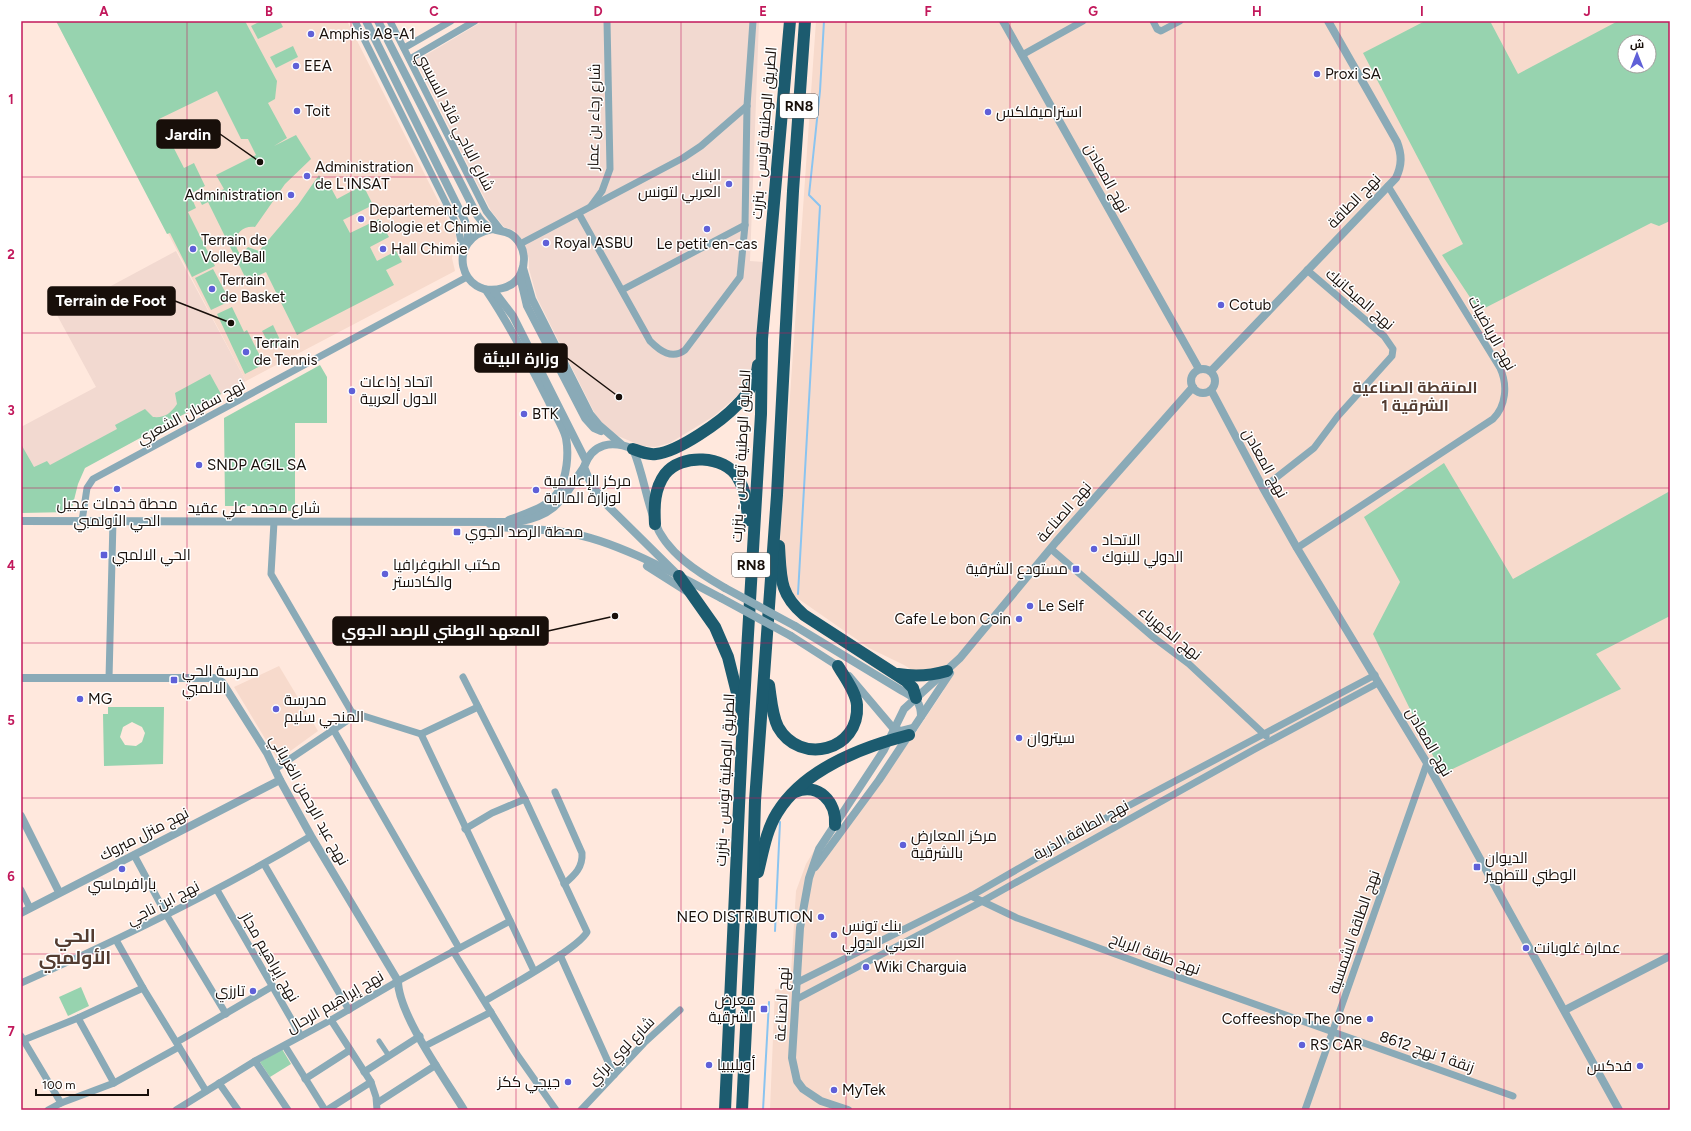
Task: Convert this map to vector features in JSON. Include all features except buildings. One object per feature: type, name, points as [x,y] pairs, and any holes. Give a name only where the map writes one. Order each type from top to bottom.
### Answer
[{"type":"highway","name":"الطريق الوطنية تونس - بنزرت","points":[[725,1110],[752,540],[761,414],[762,339],[790,21]]},
{"type":"highway","name":"الطريق الوطنية تونس - بنزرت","points":[[742,1110],[752,905],[755,801],[777,495],[793,184],[805,21]]},
{"type":"highway","points":[[633,449],[653,454],[672,450],[723,418],[744,397],[758,371],[759,351],[762,339]]},
{"type":"highway","points":[[655,524],[656,495],[665,474],[676,466],[687,461],[710,460],[727,468],[737,477],[744,490],[752,540]]},
{"type":"highway","points":[[777,495],[781,577],[786,596],[793,606],[804,615],[910,684],[916,698]]},
{"type":"highway","points":[[679,576],[715,628],[728,657],[743,719]]},
{"type":"highway","points":[[766,658],[771,697],[777,726],[791,742],[804,749],[815,750],[834,746],[844,739],[849,732],[856,715],[857,704],[838,666]]},
{"type":"highway","points":[[891,673],[912,677],[932,675],[947,671]]},
{"type":"highway","points":[[752,905],[765,843],[772,823],[777,813],[792,794],[828,766],[891,734],[911,732]]},
{"type":"highway","points":[[792,794],[808,789],[824,795],[834,809],[835,825]]},
{"type":"street","points":[[355,21],[458,227],[463,251],[462,264],[467,277],[475,285],[490,291],[513,316],[585,464],[591,484],[607,505],[679,576]]},
{"type":"street","points":[[366,21],[465,221],[468,234],[467,242],[463,251]]},
{"type":"street","points":[[378,21],[477,215],[482,222],[492,228],[512,235],[520,244],[524,256],[523,268],[520,276],[509,287],[490,291]]},
{"type":"street","name":"شارع الباجي قائد السبسي","points":[[390,21],[486,211],[501,230]]},
{"type":"street","points":[[404,48],[451,21]]},
{"type":"street","points":[[410,59],[475,21]]},
{"type":"street","name":"شارع رجاء بن عمار","points":[[590,208],[602,191],[610,170],[607,21]]},
{"type":"street","points":[[579,214],[650,341],[659,350],[666,354],[680,354],[685,350],[738,281],[745,225],[746,106],[753,21]]},
{"type":"street","name":"نهج المعادن","points":[[1003,21],[1199,369]]},
{"type":"street","points":[[1022,55],[1083,21]]},
{"type":"street","points":[[1153,21],[1157,29],[1161,31],[1180,21]]},
{"type":"street","name":"نهج الطاقة","points":[[1211,372],[1396,178],[1400,170],[1401,153],[1397,142],[1328,21]]},
{"type":"street","points":[[520,244],[683,158],[700,146],[746,106]]},
{"type":"street","name":"نهج الرياضيات","points":[[1297,548],[1493,419],[1500,412],[1503,400],[1504,377],[1500,368],[1388,186]]},
{"type":"street","points":[[622,290],[745,225]]},
{"type":"street","points":[[467,242],[478,233],[492,228]]},
{"type":"street","points":[[523,268],[532,299],[590,414],[607,433],[621,444],[633,449],[639,463],[655,524],[675,552],[688,565],[724,588],[795,626],[899,690],[916,698],[921,709],[921,716]]},
{"type":"street","name":"نهج الميكانيك","points":[[1263,488],[1314,448],[1338,416],[1392,356],[1392,349],[1384,336],[1307,270]]},
{"type":"street","points":[[520,276],[526,306],[585,418],[594,428],[607,433]]},
{"type":"street","name":"نهج سفيان الشعري","points":[[82,521],[87,488],[93,479],[467,277]]},
{"type":"street","points":[[490,291],[542,389],[564,433],[567,445],[565,473],[558,492],[548,502],[534,511],[504,521]]},
{"type":"street","points":[[1199,369],[1208,369],[1211,372],[1216,381],[1211,390],[1200,392],[1193,387],[1193,374],[1199,369]]},
{"type":"street","name":"نهج الصناعة","points":[[848,1110],[811,1096],[797,1081],[792,1058],[797,999],[800,928],[805,896],[819,849],[870,772],[904,709],[960,658],[1051,549],[1193,387]]},
{"type":"street","name":"نهج المعادن","points":[[1211,390],[1297,548],[1427,763],[1619,1110]]},
{"type":"street","points":[[487,523],[504,521],[517,522],[536,519],[554,508],[585,464],[600,447],[611,444],[621,444]]},
{"type":"street","name":"شارع محمد علي عقيد","points":[[21,521],[487,523]]},
{"type":"street","points":[[109,678],[113,522]]},
{"type":"street","points":[[274,522],[271,574],[354,716],[275,769]]},
{"type":"street","points":[[487,523],[499,527],[569,533],[594,540],[623,551],[679,576],[791,636],[838,666],[859,687],[891,734]]},
{"type":"street","name":"نهج الكهرباء","points":[[1051,549],[1153,637],[1189,664],[1270,740]]},
{"type":"street","points":[[623,551],[694,596]]},
{"type":"street","name":"نهج الصناعة","points":[[813,870],[875,786],[960,658]]},
{"type":"street","name":"نهج الطاقة الذرية","points":[[798,982],[971,896],[1113,814],[1374,675]]},
{"type":"street","points":[[463,677],[524,799],[587,932],[584,938],[560,955],[485,1001]]},
{"type":"street","name":"نهج عبد الرحمن الغرياني","points":[[21,678],[214,678],[222,682],[267,753],[311,836],[398,981],[398,988],[404,1011],[464,1110]]},
{"type":"street","name":"نهج الطاقة الذرية","points":[[797,999],[981,902],[1270,740],[1378,683]]},
{"type":"street","points":[[351,712],[421,734],[478,707]]},
{"type":"street","points":[[333,729],[490,1012],[555,1110]]},
{"type":"street","points":[[421,734],[534,971]]},
{"type":"street","name":"نهج الطاقة الشمسية","points":[[1305,1110],[1427,763]]},
{"type":"street","name":"نهج منزل مبروك","points":[[21,913],[59,892],[280,780]]},
{"type":"street","points":[[555,792],[582,853],[580,868],[574,876],[564,884]]},
{"type":"street","points":[[465,829],[492,813],[524,799]]},
{"type":"street","points":[[21,816],[59,892]]},
{"type":"street","name":"نهج ابن ناجي","points":[[21,983],[168,916],[264,864],[311,836]]},
{"type":"street","points":[[134,855],[226,1014]]},
{"type":"street","points":[[264,864],[349,1010]]},
{"type":"street","points":[[21,890],[30,908]]},
{"type":"street","name":"نهج إبراهيم مجاز","points":[[217,890],[301,1036]]},
{"type":"street","name":"نهج طاقة الرياح","points":[[971,896],[1017,918],[1333,1033]]},
{"type":"street","name":"نهج إبراهيم الرحال","points":[[176,1110],[255,1061],[285,1046],[398,981],[510,921]]},
{"type":"street","points":[[116,940],[143,988],[206,1091]]},
{"type":"street","points":[[560,955],[614,1075]]},
{"type":"street","points":[[1565,1010],[1670,956]]},
{"type":"street","points":[[48,1110],[60,1102],[114,1083],[273,986]]},
{"type":"street","points":[[60,1102],[22,1039],[78,1018],[143,988]]},
{"type":"street","name":"شارع لوي براي","points":[[581,1110],[644,1043],[680,1010]]},
{"type":"street","points":[[424,1046],[490,1012]]},
{"type":"street","points":[[78,1018],[114,1083]]},
{"type":"street","points":[[331,1020],[371,1082],[377,1106],[436,1065]]},
{"type":"street","name":"زنقة 1 نهج 8612","points":[[1333,1033],[1513,1096]]},
{"type":"street","points":[[364,1072],[420,1036]]},
{"type":"street","points":[[379,1041],[389,1056]]},
{"type":"street","points":[[285,1046],[326,1110],[371,1082]]},
{"type":"street","points":[[305,1079],[350,1050]]},
{"type":"street","points":[[255,1061],[288,1110]]},
{"type":"street","points":[[219,1083],[238,1110]]},
{"type":"shaded area","points":[[56,21],[347,21],[456,236],[452,258],[455,271],[246,381]]},
{"type":"shaded area","points":[[483,21],[759,21],[750,261],[765,262],[756,361],[744,390],[714,416],[670,443],[655,447],[642,446],[618,436],[604,426],[595,414],[537,298],[529,269],[529,259],[522,240],[515,231],[504,227],[491,211],[416,61]]},
{"type":"shaded area","points":[[816,21],[1670,21],[1670,1110],[770,1110],[775,989],[790,988],[796,891],[806,864],[826,831],[840,838],[916,732],[944,690],[904,665],[869,648],[777,584]]},
{"type":"shaded area","points":[[176,251],[246,381],[39,492],[21,460],[21,427],[96,387],[57,315]]},
{"type":"shaded area","name":"مدرسة المنجي سليم","points":[[279,666],[318,731],[278,760],[234,687]]},
{"type":"green space","points":[[56,21],[245,21],[277,81],[275,99],[268,103],[287,138],[274,146],[296,135],[311,159],[285,184],[255,227],[249,227],[240,232],[236,240],[238,250],[241,255],[248,247],[259,251],[298,205],[319,175],[326,187],[330,186],[337,199],[363,185],[373,205],[343,220],[350,233],[379,219],[389,237],[370,247],[377,261],[396,251],[402,262],[386,270],[394,285],[297,335],[266,272],[247,281],[208,202],[202,205],[200,201],[224,189],[216,175],[256,155],[248,139],[241,139],[217,91],[159,119],[184,168],[194,163],[205,186],[190,194],[196,208],[188,212],[215,266],[192,277],[170,233],[167,234]]},
{"type":"green space","points":[[261,21],[280,21],[283,27],[258,39],[251,26]]},
{"type":"green space","points":[[1425,21],[1490,21],[1518,74],[1618,21],[1670,21],[1670,221],[1659,226],[1651,223],[1479,311],[1442,255],[1463,244],[1363,53]]},
{"type":"green space","points":[[293,46],[298,57],[276,68],[270,57]]},
{"type":"green space","name":"Terrain de Basket","points":[[213,269],[230,301],[211,310],[195,278]]},
{"type":"green space","name":"Terrain de Tennis","points":[[232,307],[244,332],[247,330],[264,364],[245,374],[217,314]]},
{"type":"green space","points":[[273,325],[282,344],[277,347],[270,346],[262,331]]},
{"type":"green space","points":[[320,365],[327,377],[327,423],[295,423],[295,511],[264,511],[264,506],[225,506],[224,418]]},
{"type":"green space","points":[[210,374],[221,394],[85,468],[78,484],[71,512],[21,513],[21,444],[34,467],[47,461],[50,465],[117,429],[115,425],[145,409],[153,417],[167,415],[177,404],[175,393]]},
{"type":"green space","points":[[1444,463],[1513,579],[1670,491],[1670,616],[1596,654],[1621,689],[1442,774],[1373,634],[1400,582],[1364,517]]},
{"type":"green space","points":[[108,707],[164,707],[163,764],[104,766],[103,714],[108,714]],"holes":[[[132,722],[142,727],[145,733],[142,742],[136,746],[125,745],[120,737],[123,727]]]},
{"type":"green space","points":[[81,987],[89,1006],[68,1016],[59,997]]},
{"type":"green space","points":[[282,1049],[291,1064],[270,1077],[260,1062]]},
{"type":"waterway","points":[[798,594],[820,206],[809,195],[820,91],[824,21]]},
{"type":"waterway","points":[[775,931],[780,822]]},
{"type":"waterway","points":[[763,1110],[769,1002]]},
{"type":"place","name":"Amphis A8-A1","points":[[311,34]]},
{"type":"place","name":"EEA","points":[[296,66]]},
{"type":"place","name":"Proxi SA","points":[[1317,74]]},
{"type":"place","name":"Toit","points":[[297,111]]},
{"type":"place","name":"استراميفلكس","points":[[988,112]]},
{"type":"place","name":"Jardin","points":[[260,162]]},
{"type":"place","name":"Administration de L'INSAT","points":[[307,176]]},
{"type":"place","name":"البنك العربي لتونس","points":[[729,184]]},
{"type":"place","name":"Administration","points":[[291,195]]},
{"type":"place","name":"Departement de Biologie et Chimie","points":[[361,219]]},
{"type":"place","name":"Le petit en-cas","points":[[707,229]]},
{"type":"place","name":"Royal ASBU","points":[[546,243]]},
{"type":"place","name":"Terrain de VolleyBall","points":[[193,249]]},
{"type":"place","name":"Hall Chimie","points":[[383,249]]},
{"type":"place","name":"Terrain de Basket","points":[[212,289]]},
{"type":"place","name":"Cotub","points":[[1221,305]]},
{"type":"place","name":"Terrain de Foot","points":[[231,323]]},
{"type":"place","name":"Terrain de Tennis","points":[[246,352]]},
{"type":"place","name":"اتحاد إذاعات الدول العربية","points":[[352,391]]},
{"type":"place","name":"وزارة البيئة","points":[[619,397]]},
{"type":"place","name":"BTK","points":[[524,414]]},
{"type":"place","name":"SNDP AGIL SA","points":[[199,465]]},
{"type":"place","name":"محطة خدمات عجيل الحي الأولمبي","points":[[117,489]]},
{"type":"place","name":"مركز الإعلامية لوزارة المالية","points":[[536,490]]},
{"type":"place","name":"محطة الرصد الجوي","points":[[457,532]]},
{"type":"place","name":"الاتحاد الدولي للبنوك","points":[[1094,549]]},
{"type":"place","name":"الحي الالمبي","points":[[104,555]]},
{"type":"place","name":"مستودع الشرقية","points":[[1076,569]]},
{"type":"place","name":"مكتب الطبوغرافيا والكادستر","points":[[385,574]]},
{"type":"place","name":"Le Self","points":[[1030,606]]},
{"type":"place","name":"المعهد الوطني للرصد الجوي","points":[[615,616]]},
{"type":"place","name":"Cafe Le bon Coin","points":[[1019,619]]},
{"type":"place","name":"مدرسة الحي الالمبي","points":[[174,680]]},
{"type":"place","name":"MG","points":[[80,699]]},
{"type":"place","name":"مدرسة المنجي سليم","points":[[276,709]]},
{"type":"place","name":"سيتروان","points":[[1019,738]]},
{"type":"place","name":"مركز المعارض بالشرقية","points":[[903,845]]},
{"type":"place","name":"الديوان الوطني للتطهير","points":[[1477,867]]},
{"type":"place","name":"بارافرماسي","points":[[122,869]]},
{"type":"place","name":"NEO DISTRIBUTION","points":[[821,917]]},
{"type":"place","name":"بنك تونس العربي الدولي","points":[[834,935]]},
{"type":"place","name":"عمارة غلوبانت","points":[[1526,948]]},
{"type":"place","name":"Wiki Charguia","points":[[866,967]]},
{"type":"place","name":"تارزي","points":[[253,991]]},
{"type":"place","name":"معرض الشرقية","points":[[764,1009]]},
{"type":"place","name":"Coffeeshop The One","points":[[1370,1019]]},
{"type":"place","name":"RS CAR","points":[[1302,1045]]},
{"type":"place","name":"أويليبيا","points":[[709,1065]]},
{"type":"place","name":"فدكس","points":[[1640,1066]]},
{"type":"place","name":"جيجي ككز","points":[[568,1082]]},
{"type":"place","name":"MyTek","points":[[834,1090]]},
{"type":"district","name":"المنقطة الصناعية الشرقية 1","points":[[1415,396]]},
{"type":"district","name":"الحي الأولمبي","points":[[75,946]]}]
